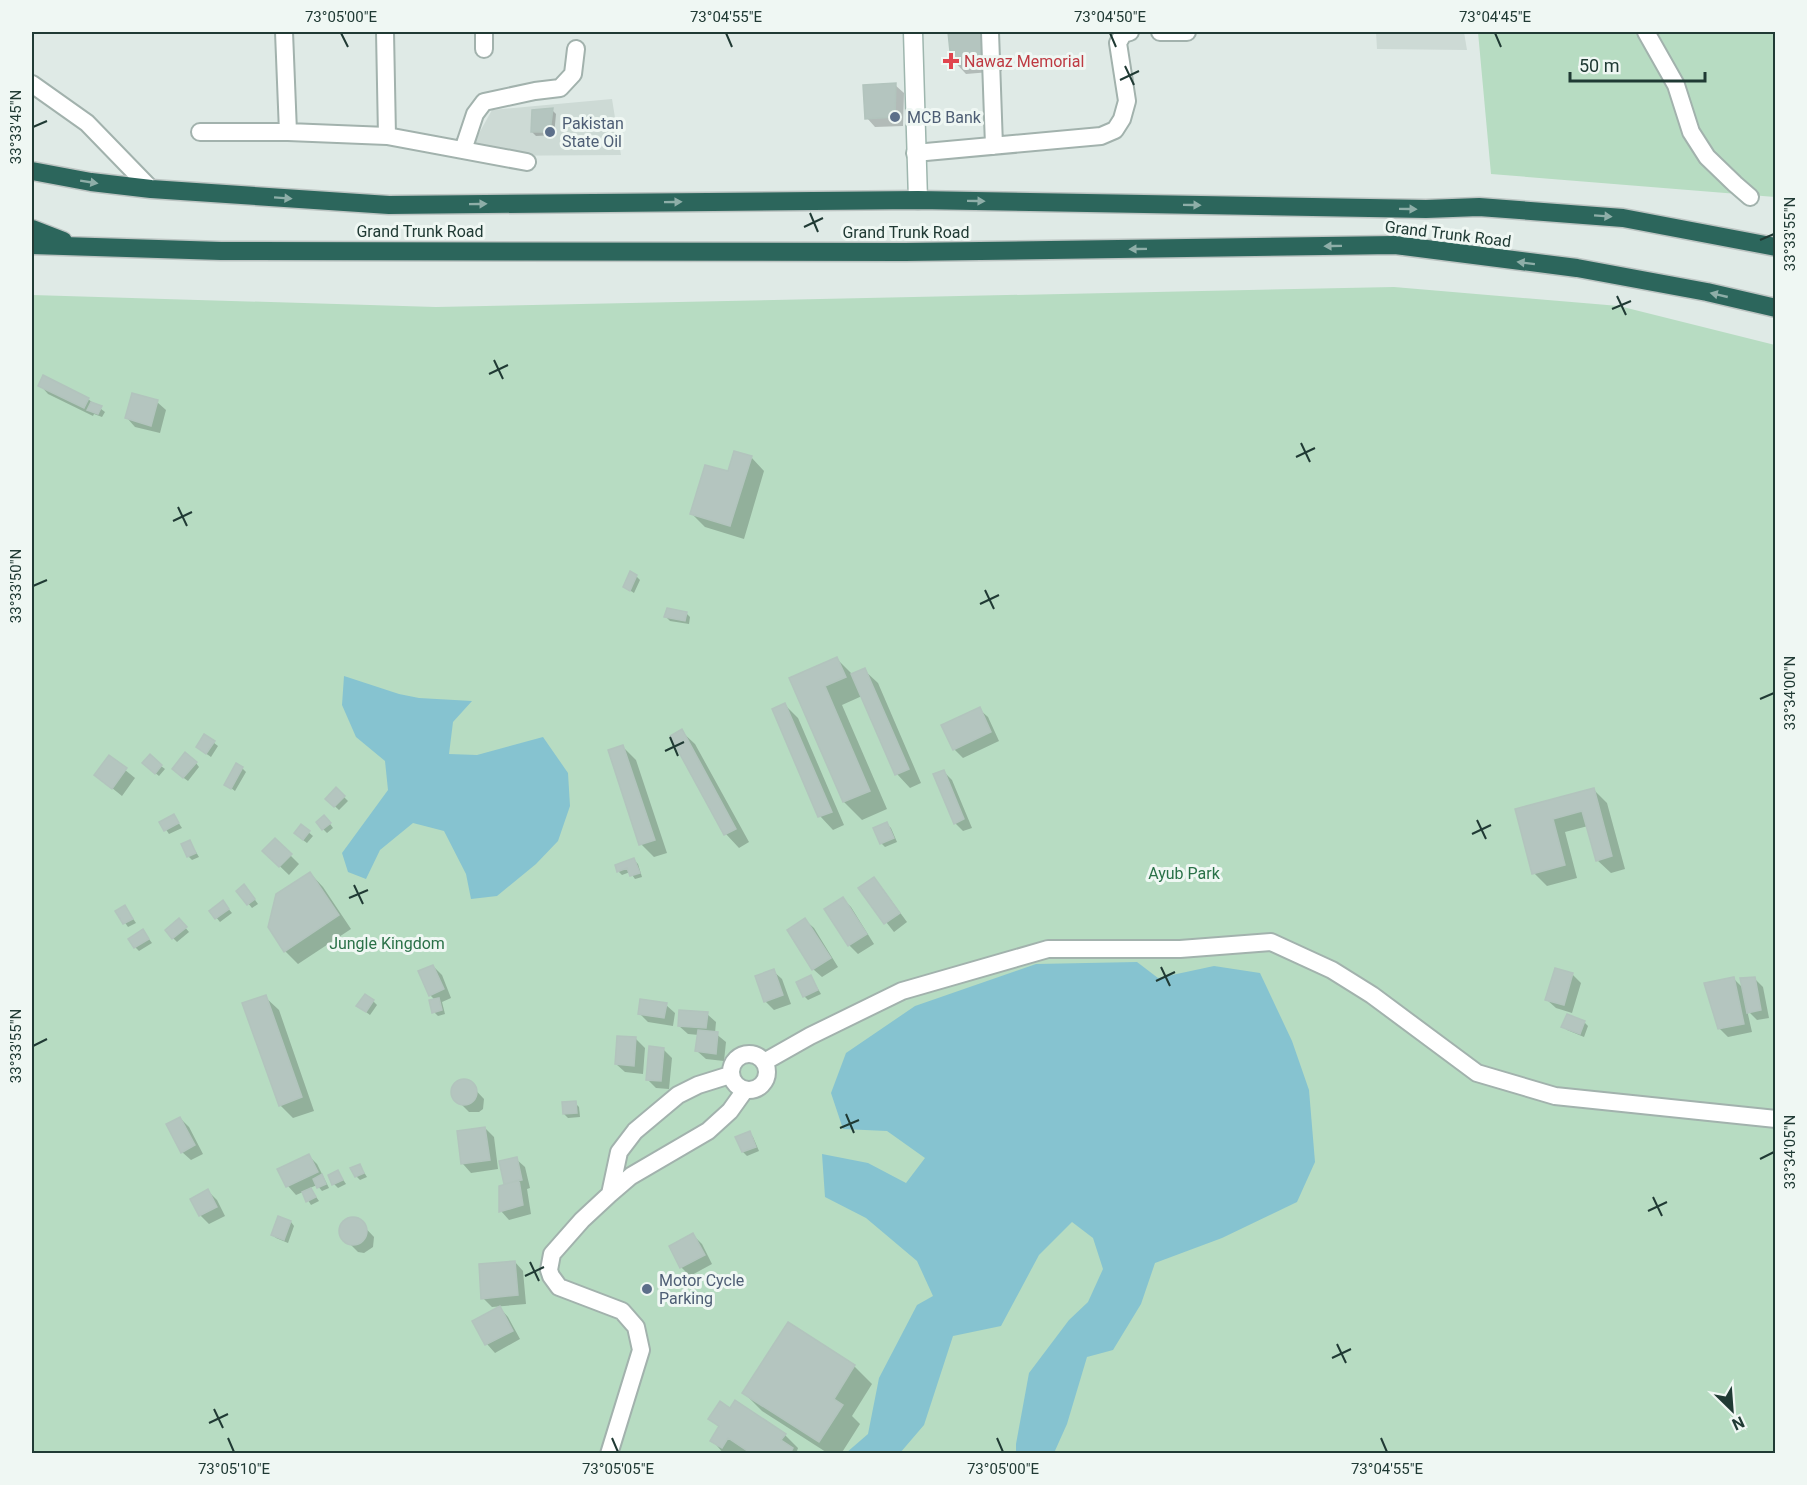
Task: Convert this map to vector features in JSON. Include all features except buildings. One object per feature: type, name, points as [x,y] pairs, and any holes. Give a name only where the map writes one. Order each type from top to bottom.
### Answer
[{"type":"highway","name":"Grand Trunk Road","points":[[32,171],[91,182],[151,189],[388,205],[918,200],[1414,209],[1479,207],[1623,218],[1776,247]]},
{"type":"highway","points":[[32,229],[76,246]]},
{"type":"highway","name":"Grand Trunk Road","points":[[32,244],[221,250],[905,252],[1395,245],[1577,268],[1707,292],[1776,308]]},
{"type":"street","points":[[284,32],[288,132]]},
{"type":"street","points":[[385,32],[387,136]]},
{"type":"street","points":[[484,32],[484,49]]},
{"type":"street","points":[[913,32],[918,200]]},
{"type":"street","points":[[990,32],[994,146]]},
{"type":"street","points":[[915,153],[1101,136],[1114,130],[1122,119],[1127,101],[1118,43],[1123,34],[1130,32]]},
{"type":"street","points":[[1160,32],[1187,32]]},
{"type":"street","points":[[1646,32],[1676,85],[1691,132],[1707,157],[1750,197]]},
{"type":"street","points":[[463,150],[475,114],[484,102],[560,88],[573,74],[576,50]]},
{"type":"street","points":[[32,84],[87,123],[151,189]]},
{"type":"street","points":[[200,132],[288,132],[387,136],[527,162]]},
{"type":"street","points":[[764,1062],[810,1036],[902,991],[1048,949],[1180,949],[1271,942],[1332,970],[1377,999],[1478,1073],[1555,1096],[1776,1119]]},
{"type":"street","points":[[753,1054],[764,1062],[767,1069],[764,1083],[759,1088],[745,1090],[733,1082],[730,1075],[731,1068],[739,1056],[753,1054]]},
{"type":"street","points":[[610,1194],[620,1152],[635,1131],[678,1095],[698,1085],[730,1075]]},
{"type":"street","points":[[609,1454],[641,1350],[636,1328],[622,1311],[559,1287],[549,1270],[552,1254],[582,1220],[631,1176],[708,1131],[730,1111],[745,1090]]},
{"type":"shaded area","points":[[1376,32],[1464,32],[1467,50],[1377,49]]},
{"type":"shaded area","points":[[612,99],[621,155],[485,156],[473,144],[492,110]]},
{"type":"green space","points":[[1478,32],[1775,32],[1775,197],[1491,174]]},
{"type":"green space","name":"Ayub Park","points":[[1394,287],[1619,306],[1775,345],[1775,1453],[32,1454],[32,295],[436,307]]},
{"type":"water","points":[[344,676],[419,698],[472,701],[453,722],[449,754],[477,755],[543,737],[568,773],[570,806],[558,841],[536,864],[497,896],[471,899],[466,874],[444,831],[413,823],[380,850],[366,879],[348,872],[342,853],[388,790],[385,761],[356,737],[342,705]]},
{"type":"water","points":[[1137,962],[1158,978],[1214,966],[1260,973],[1292,1041],[1309,1090],[1315,1162],[1297,1202],[1222,1238],[1155,1263],[1141,1304],[1113,1350],[1087,1357],[1067,1424],[1054,1453],[1016,1453],[1016,1444],[1029,1373],[1069,1320],[1088,1302],[1103,1269],[1093,1238],[1072,1222],[1039,1255],[1001,1326],[953,1336],[924,1425],[900,1453],[846,1453],[868,1434],[879,1378],[917,1305],[933,1296],[917,1261],[866,1218],[825,1197],[822,1154],[868,1163],[906,1183],[925,1158],[887,1131],[843,1129],[831,1093],[846,1053],[915,1006],[1036,964]]},
{"type":"place","name":"Nawaz Memorial","points":[[951,61]]},
{"type":"place","name":"MCB Bank","points":[[895,117]]},
{"type":"place","name":"Pakistan State Oil","points":[[550,132]]},
{"type":"place","name":"Motor Cycle Parking","points":[[647,1289]]},
{"type":"park label","name":"Jungle Kingdom","points":[[387,943]]}]
